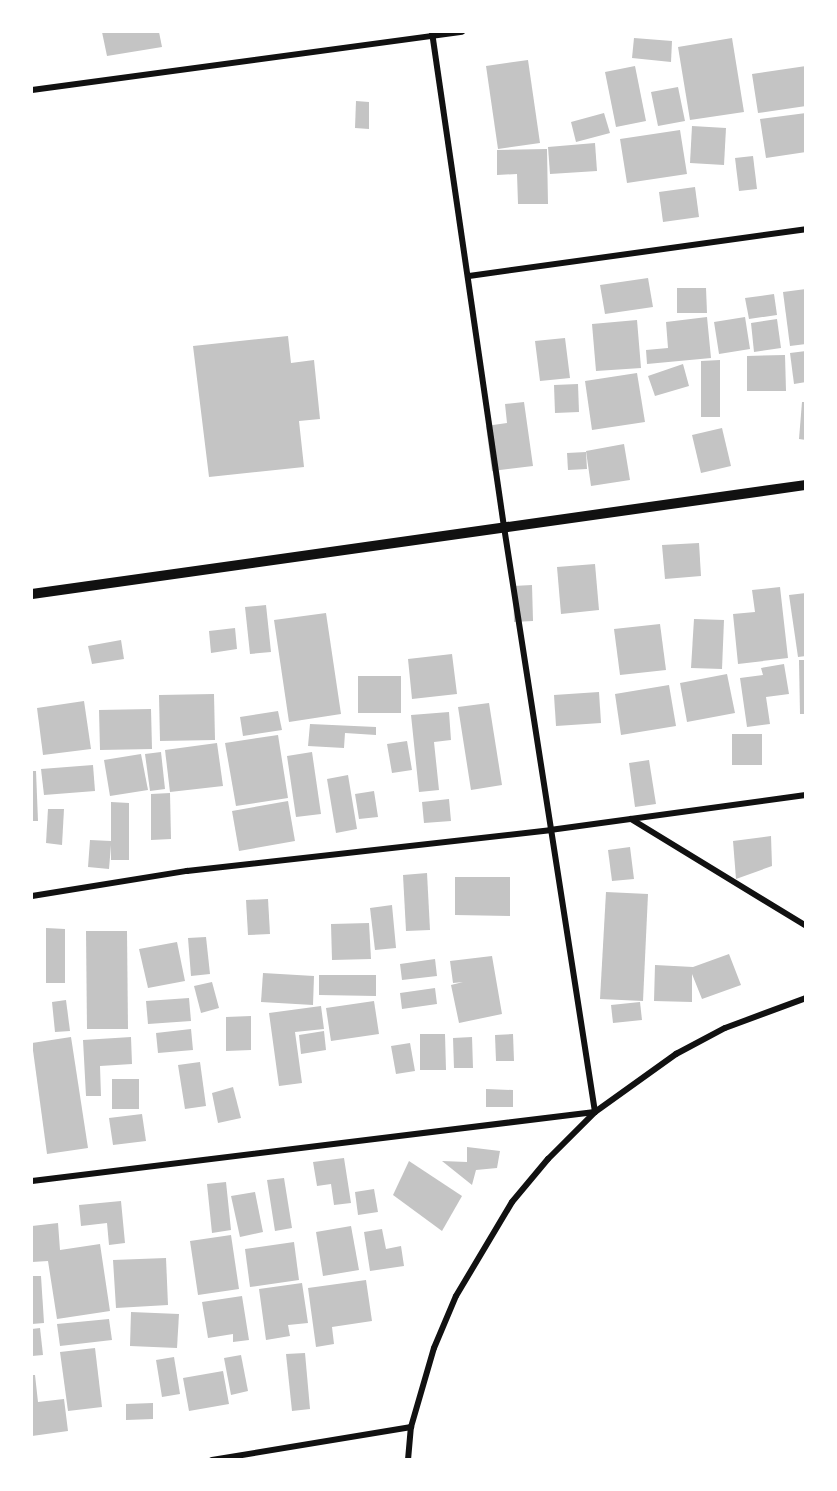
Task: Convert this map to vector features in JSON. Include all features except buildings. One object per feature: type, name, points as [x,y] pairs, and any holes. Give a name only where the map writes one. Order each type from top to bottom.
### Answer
[{"type":"street","points":[[32,90],[433,33],[462,32]]},
{"type":"street","points":[[433,33],[504,527],[595,1112]]},
{"type":"street","points":[[469,276],[806,229]]},
{"type":"street","points":[[32,594],[806,485]]},
{"type":"street","points":[[32,896],[187,871],[550,830],[806,795]]},
{"type":"street","points":[[630,819],[806,926]]},
{"type":"street","points":[[408,1460],[411,1427],[434,1348],[482,1248],[512,1202],[548,1159],[595,1112],[676,1054],[725,1028],[806,998]]},
{"type":"street","points":[[32,1181],[595,1112]]},
{"type":"street","points":[[212,1460],[411,1427]]}]
